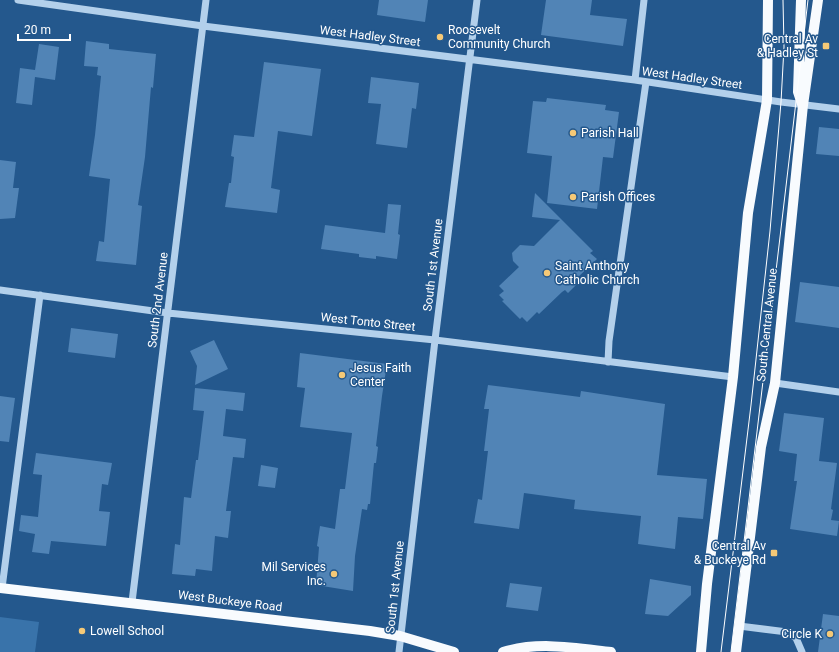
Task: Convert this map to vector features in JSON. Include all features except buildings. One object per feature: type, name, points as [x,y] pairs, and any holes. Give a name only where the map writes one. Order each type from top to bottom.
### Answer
[{"type":"main road","points":[[701,652],[707,584],[733,377],[748,213],[767,100],[768,0]]},
{"type":"main road","points":[[801,0],[798,92],[803,105]]},
{"type":"main road","name":"South Central Avenue","points":[[736,652],[761,447],[775,383],[803,105],[818,0]]},
{"type":"main road","name":"West Buckeye Road","points":[[1,588],[132,602],[370,631],[400,636],[454,652]]},
{"type":"main road","points":[[503,652],[515,648],[534,646],[611,652]]},
{"type":"street","name":"West Hadley Street","points":[[18,0],[203,26],[635,80],[767,100],[839,109]]},
{"type":"street","name":"South 2nd Avenue","points":[[132,602],[206,0]]},
{"type":"street","name":"South 1st Avenue","points":[[399,652],[434,340],[477,0]]},
{"type":"street","points":[[635,80],[644,0]]},
{"type":"street","points":[[608,362],[646,82]]},
{"type":"street","name":"West Tonto Street","points":[[0,290],[168,313],[434,340],[733,377]]},
{"type":"street","points":[[1,588],[40,295]]},
{"type":"street","points":[[775,383],[839,392]]},
{"type":"street","points":[[739,626],[787,632],[796,638],[802,652]]},
{"type":"shaded area","points":[[0,617],[39,622],[35,652],[0,652]]},
{"type":"tram line","points":[[721,652],[751,405],[770,231],[781,102],[784,47],[783,0]]},
{"type":"tram line","points":[[731,652],[808,0]]},
{"type":"place","name":"Roosevelt Community Church","points":[[440,37]]},
{"type":"place","name":"Central Av & Hadley St","points":[[826,46]]},
{"type":"place","name":"Parish Hall","points":[[573,133]]},
{"type":"place","name":"Parish Offices","points":[[573,197]]},
{"type":"place","name":"Saint Anthony Catholic Church","points":[[547,273]]},
{"type":"place","name":"Jesus Faith Center","points":[[342,375]]},
{"type":"place","name":"Central Av & Buckeye Rd","points":[[774,553]]},
{"type":"place","name":"Mil Services Inc.","points":[[334,574]]},
{"type":"place","name":"Lowell School","points":[[82,631]]},
{"type":"place","name":"Circle K","points":[[830,634]]}]
